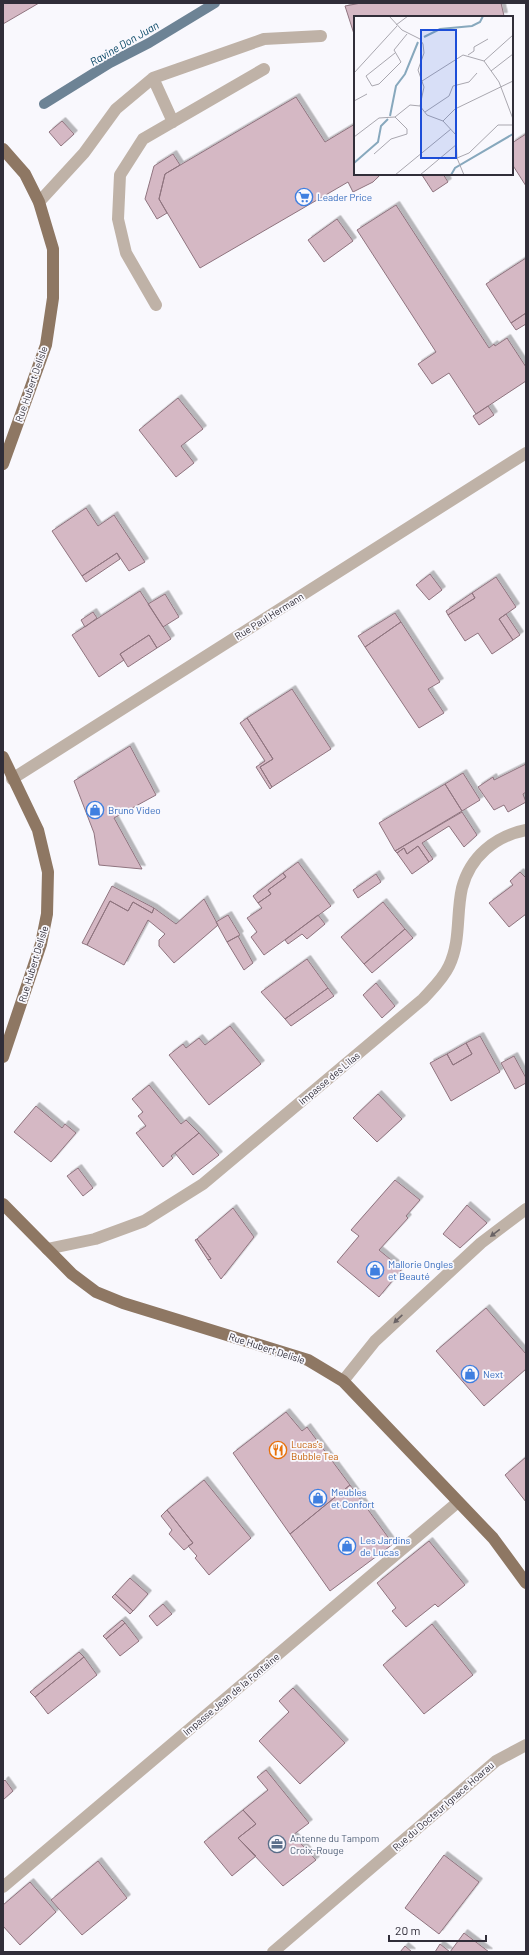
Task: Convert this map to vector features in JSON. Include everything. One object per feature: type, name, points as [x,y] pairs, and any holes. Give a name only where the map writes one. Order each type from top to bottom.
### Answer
[{"type":"main road","name":"Rue Hubert Delisle","points":[[3,149],[25,174],[39,202],[53,249],[53,298],[46,345],[3,464]]},
{"type":"main road","name":"Rue Hubert Delisle","points":[[3,757],[38,830],[48,872],[47,914],[41,944],[3,1057]]},
{"type":"main road","name":"Rue Hubert Delisle","points":[[3,1204],[72,1274],[96,1292],[123,1303],[308,1360],[343,1381],[493,1538],[526,1583]]},
{"type":"street","points":[[39,202],[84,153],[116,109],[153,78],[264,39],[321,36]]},
{"type":"street","points":[[156,306],[126,253],[118,219],[120,175],[143,139],[264,69]]},
{"type":"street","points":[[153,78],[173,122]]},
{"type":"street","name":"Rue Paul Hermann","points":[[12,778],[526,453]]},
{"type":"street","name":"Impasse des Lilas","points":[[47,1249],[95,1239],[144,1221],[203,1184],[422,999],[438,982],[449,966],[459,928],[462,888],[470,867],[485,849],[511,833],[526,830]]},
{"type":"street","points":[[343,1381],[375,1341],[481,1244],[526,1210]]},
{"type":"street","name":"Impasse Jean de la Fontaine","points":[[3,1887],[458,1502]]},
{"type":"street","name":"Rue du Docteur Ignace Hoarau","points":[[273,1952],[496,1761],[526,1744]]},
{"type":"building","points":[[3,3],[39,3],[3,24]]},
{"type":"building","points":[[361,3],[501,3],[504,16],[354,16],[354,34],[345,6]]},
{"type":"building","points":[[296,97],[325,142],[354,125],[354,175],[380,175],[373,182],[353,192],[348,182],[200,268],[159,199],[165,174]]},
{"type":"building","points":[[62,121],[74,134],[61,146],[49,132]]},
{"type":"building","points":[[526,134],[526,186],[513,166],[513,142]]},
{"type":"building","points":[[173,154],[180,165],[165,174],[159,199],[167,213],[157,219],[145,199],[154,166]]},
{"type":"building","points":[[422,175],[444,175],[448,182],[433,192]]},
{"type":"building","points":[[396,205],[489,348],[507,338],[526,367],[526,381],[476,414],[449,373],[432,384],[418,364],[436,352],[357,230]]},
{"type":"building","points":[[337,219],[353,241],[324,262],[308,240]]},
{"type":"building","points":[[526,258],[526,313],[511,323],[486,284]]},
{"type":"building","points":[[526,313],[526,324],[516,330],[511,323]]},
{"type":"building","points":[[178,398],[203,429],[181,446],[194,463],[176,477],[139,430]]},
{"type":"building","points":[[488,406],[494,415],[479,425],[473,416]]},
{"type":"building","points":[[86,508],[98,526],[114,515],[145,562],[129,571],[117,553],[82,576],[52,531]]},
{"type":"building","points":[[117,553],[120,559],[86,582],[82,576]]},
{"type":"building","points":[[430,574],[442,590],[429,600],[416,585]]},
{"type":"building","points":[[496,577],[516,607],[499,619],[513,640],[492,654],[478,633],[465,641],[448,615],[475,598],[472,593]]},
{"type":"building","points":[[140,591],[171,639],[157,648],[149,635],[120,654],[124,660],[99,677],[72,635]]},
{"type":"building","points":[[472,593],[475,598],[448,615],[446,611]]},
{"type":"building","points":[[165,594],[179,617],[163,627],[148,604]]},
{"type":"building","points":[[93,612],[97,618],[85,627],[81,620]]},
{"type":"building","points":[[395,613],[401,622],[365,647],[358,636]]},
{"type":"building","points":[[506,614],[520,635],[513,640],[499,619]]},
{"type":"building","points":[[401,622],[440,682],[428,689],[444,713],[419,728],[365,647]]},
{"type":"building","points":[[149,635],[157,648],[128,667],[120,654]]},
{"type":"building","points":[[292,689],[331,749],[272,787],[260,767],[273,759],[247,718]]},
{"type":"building","points":[[247,718],[273,759],[260,767],[272,787],[270,789],[256,767],[265,761],[240,723]]},
{"type":"building","points":[[130,746],[156,795],[114,818],[142,869],[99,865],[94,833],[74,781]]},
{"type":"building","points":[[526,764],[526,792],[523,794],[526,802],[508,812],[504,805],[494,810],[478,787],[493,777],[494,780]]},
{"type":"building","points":[[463,773],[480,800],[462,811],[445,784]]},
{"type":"building","points":[[445,784],[462,811],[395,851],[379,823]]},
{"type":"building","points":[[462,812],[477,835],[464,847],[449,826],[422,843],[433,859],[429,862],[418,846],[407,854],[404,848],[397,853],[395,851]]},
{"type":"building","points":[[418,846],[429,862],[412,874],[397,853],[404,848],[407,854]]},
{"type":"building","points":[[298,862],[331,906],[264,955],[251,937],[257,932],[247,918],[262,908],[258,903],[271,894],[268,890],[286,877],[283,873]]},
{"type":"building","points":[[520,872],[526,878],[526,914],[509,927],[489,903],[513,885],[510,881]]},
{"type":"building","points":[[283,873],[286,877],[268,890],[271,894],[258,903],[253,896]]},
{"type":"building","points":[[376,874],[381,882],[358,898],[353,890]]},
{"type":"building","points":[[112,886],[154,908],[152,913],[133,902],[128,911],[110,901],[87,945],[82,943]]},
{"type":"building","points":[[204,899],[218,925],[174,963],[159,946],[159,940],[165,934],[148,920],[124,965],[87,945],[110,901],[128,911],[133,902],[152,913],[154,908],[176,924]]},
{"type":"building","points":[[383,902],[405,929],[364,964],[341,937]]},
{"type":"building","points":[[228,915],[240,935],[227,942],[216,922]]},
{"type":"building","points":[[318,915],[325,924],[307,939],[302,934],[288,944],[285,940]]},
{"type":"building","points":[[405,929],[413,938],[372,973],[364,964]]},
{"type":"building","points":[[238,936],[253,963],[244,970],[227,942]]},
{"type":"building","points":[[307,959],[328,988],[285,1019],[261,992]]},
{"type":"building","points":[[376,983],[395,1006],[382,1018],[363,995]]},
{"type":"building","points":[[328,988],[334,996],[291,1026],[285,1019]]},
{"type":"building","points":[[230,1026],[261,1064],[209,1105],[169,1055],[183,1044],[186,1048],[199,1038],[205,1045]]},
{"type":"building","points":[[480,1036],[500,1072],[451,1101],[430,1063],[447,1054],[453,1065],[472,1054],[466,1043]]},
{"type":"building","points":[[466,1043],[472,1054],[453,1065],[447,1054]]},
{"type":"building","points":[[514,1056],[526,1078],[526,1083],[515,1089],[501,1063]]},
{"type":"building","points":[[149,1085],[181,1124],[186,1120],[199,1133],[171,1156],[173,1158],[163,1167],[136,1133],[146,1126],[138,1116],[143,1112],[132,1099]]},
{"type":"building","points":[[378,1094],[402,1119],[377,1142],[353,1118]]},
{"type":"building","points":[[36,1106],[62,1128],[65,1124],[76,1133],[51,1162],[14,1132]]},
{"type":"building","points":[[199,1133],[219,1155],[193,1175],[175,1153]]},
{"type":"building","points":[[78,1168],[93,1188],[83,1196],[67,1176]]},
{"type":"building","points":[[395,1180],[420,1200],[406,1216],[408,1218],[379,1250],[402,1269],[379,1297],[337,1262],[359,1236],[351,1230]]},
{"type":"building","points":[[467,1205],[487,1223],[460,1248],[443,1234]]},
{"type":"building","points":[[233,1208],[254,1237],[221,1279],[208,1260],[211,1259],[197,1239]]},
{"type":"building","points":[[197,1239],[211,1259],[208,1260],[195,1240]]},
{"type":"building","points":[[486,1308],[526,1354],[526,1369],[484,1406],[436,1351]]},
{"type":"building","points":[[286,1412],[302,1431],[307,1427],[350,1485],[290,1534],[233,1453]]},
{"type":"building","points":[[526,1457],[526,1502],[505,1475]]},
{"type":"building","points":[[204,1480],[251,1538],[209,1575],[195,1558],[197,1556],[188,1546],[193,1543],[167,1510]]},
{"type":"building","points":[[350,1485],[393,1544],[330,1591],[290,1534]]},
{"type":"building","points":[[167,1510],[193,1543],[184,1550],[169,1534],[172,1530],[161,1516]]},
{"type":"building","points":[[429,1541],[465,1585],[438,1607],[435,1604],[406,1627],[392,1611],[396,1608],[377,1583]]},
{"type":"building","points":[[130,1578],[148,1594],[133,1611],[115,1594]]},
{"type":"building","points":[[115,1594],[133,1611],[130,1614],[112,1597]]},
{"type":"building","points":[[163,1604],[172,1614],[157,1626],[149,1616]]},
{"type":"building","points":[[122,1620],[125,1623],[106,1639],[103,1636]]},
{"type":"building","points":[[125,1623],[139,1641],[120,1656],[106,1639]]},
{"type":"building","points":[[432,1624],[473,1675],[424,1714],[383,1665]]},
{"type":"building","points":[[79,1652],[84,1657],[35,1697],[30,1692]]},
{"type":"building","points":[[84,1657],[97,1675],[48,1714],[35,1697]]},
{"type":"building","points":[[293,1688],[345,1743],[300,1784],[259,1741],[289,1712],[279,1701]]},
{"type":"building","points":[[266,1770],[309,1823],[293,1835],[316,1860],[283,1886],[238,1838],[256,1824],[243,1810],[268,1790],[257,1777]]},
{"type":"building","points":[[5,1780],[13,1791],[3,1800],[3,1782]]},
{"type":"building","points":[[243,1810],[256,1824],[238,1838],[256,1856],[232,1876],[204,1842]]},
{"type":"building","points":[[444,1855],[479,1882],[439,1934],[405,1908]]},
{"type":"building","points":[[98,1861],[127,1898],[82,1935],[51,1900]]},
{"type":"building","points":[[30,1882],[56,1912],[20,1945],[3,1926],[3,1905]]},
{"type":"building","points":[[464,1933],[489,1952],[450,1952]]},
{"type":"building","points":[[440,1944],[450,1952],[435,1952]]},
{"type":"building","points":[[405,1946],[412,1952],[400,1952]]},
{"type":"waterway","name":"Ravine Don Juan","points":[[44,104],[110,63],[149,43],[215,3]]},
{"type":"place","name":"Leader Price","points":[[304,197]]},
{"type":"place","name":"Bruno Video","points":[[95,810]]},
{"type":"place","name":"Mallorie Ongles et Beauté","points":[[375,1270]]},
{"type":"place","name":"Next","points":[[470,1374]]},
{"type":"place","name":"Lucas's Bubble Tea","points":[[278,1450]]},
{"type":"place","name":"Meubles et Confort","points":[[318,1498]]},
{"type":"place","name":"Les Jardins de Lucas","points":[[347,1546]]},
{"type":"place","name":"Antenne du Tampom Croix-Rouge","points":[[277,1844]]}]
